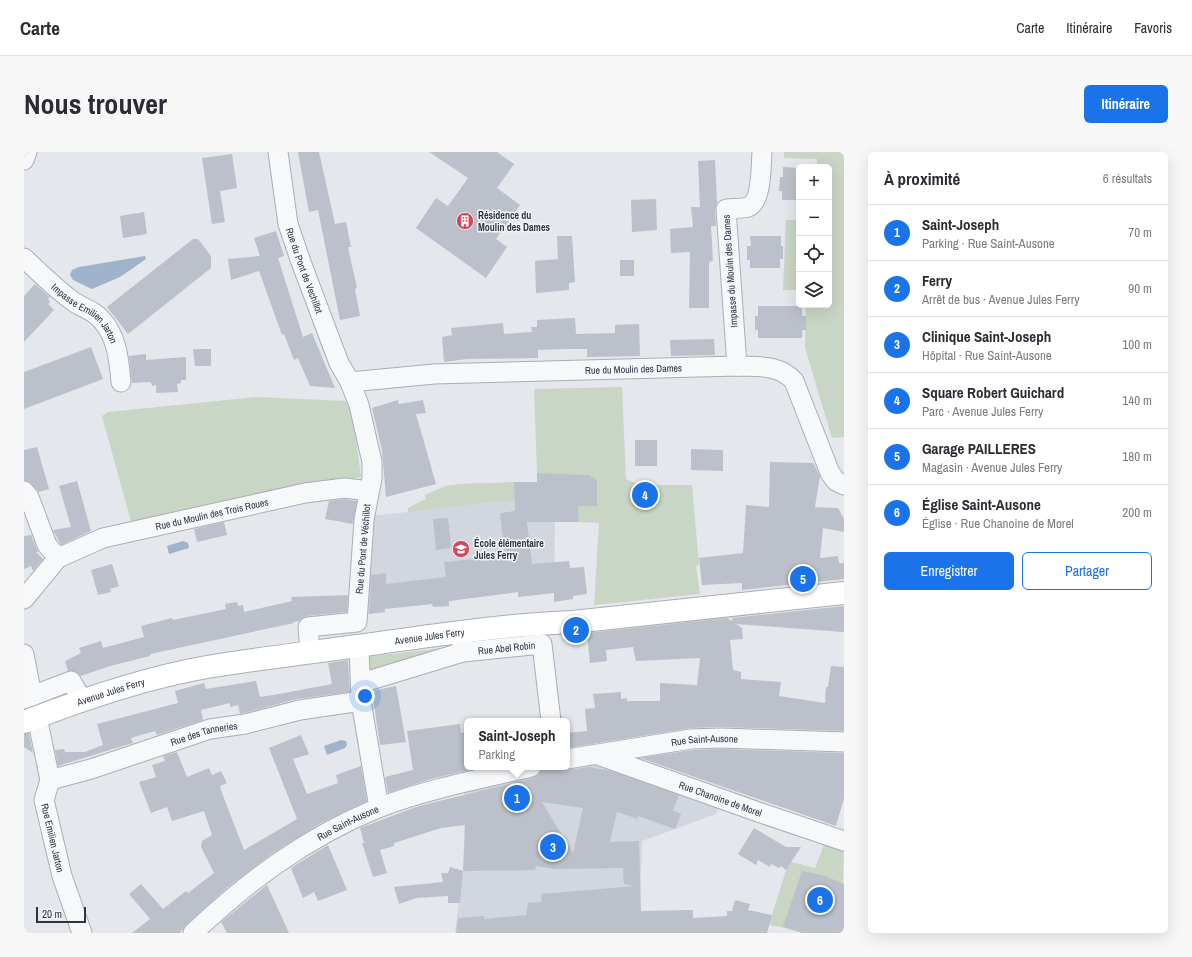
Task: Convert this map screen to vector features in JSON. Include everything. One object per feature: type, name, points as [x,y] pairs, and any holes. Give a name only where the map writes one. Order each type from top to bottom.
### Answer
[{"type":"street","points":[[24,160],[27,152]]},
{"type":"street","name":"Rue du Pont de Vechillot","points":[[278,152],[288,224],[326,330],[339,363],[350,382]]},
{"type":"street","name":"Impasse du Moulin des Dames","points":[[737,366],[726,208],[748,207],[755,203],[762,152]]},
{"type":"street","name":"Impasse Emilien Jarton","points":[[24,258],[51,284],[72,301],[95,314],[105,325],[116,343],[121,382]]},
{"type":"street","name":"Rue du Moulin des Dames","points":[[350,382],[434,374],[737,366],[776,368],[787,373],[794,381],[830,473],[836,481],[844,485]]},
{"type":"street","name":"Rue du Pont de Véchillot","points":[[310,652],[308,627],[357,622],[364,520],[368,491],[372,478],[372,462],[362,413],[350,382]]},
{"type":"street","name":"Rue du Moulin des Trois Roues","points":[[58,558],[103,538],[305,493],[345,488],[368,491]]},
{"type":"street","points":[[24,492],[29,497],[47,545],[58,558],[24,599]]},
{"type":"street","name":"Avenue Jules Ferry","points":[[30,720],[82,700],[161,677],[206,668],[460,630],[573,622],[844,593]]},
{"type":"street","name":"Rue Abel Robin","points":[[460,630],[463,652],[542,644],[552,718]]},
{"type":"street","points":[[359,646],[361,692],[379,808]]},
{"type":"street","name":"Rue des Tanneries","points":[[50,780],[91,769],[210,729],[245,724],[361,692],[463,652]]},
{"type":"street","points":[[24,654],[28,698],[71,681],[82,700]]},
{"type":"street","name":"Rue Emilien Jarton","points":[[30,720],[50,780],[44,800],[62,876],[82,933]]},
{"type":"street","name":"Rue Saint-Ausone","points":[[570,759],[691,739],[844,742]]},
{"type":"street","name":"Rue Chanoine de Morel","points":[[597,755],[844,841]]},
{"type":"street","name":"Rue Saint-Ausone","points":[[193,933],[262,872],[293,852],[379,808],[440,789],[519,770]]},
{"type":"shaded area","name":"École élémentaire Jules Ferry","points":[[537,473],[589,475],[597,480],[597,506],[579,522],[555,521],[554,592],[519,597],[518,592],[449,601],[449,606],[433,607],[432,604],[385,609],[385,612],[364,614],[370,516],[408,512],[408,508],[426,499],[425,495],[446,486],[462,484],[537,482]]},
{"type":"shaded area","points":[[597,761],[720,804],[716,814],[642,841],[639,933],[455,933],[465,853],[464,787],[531,770],[570,770],[570,766]]},
{"type":"green space","points":[[784,152],[844,152],[844,437],[832,438],[805,348],[806,308],[832,308],[832,164],[817,164],[817,159],[784,158]]},
{"type":"green space","points":[[786,220],[796,220],[796,290],[783,290]]},
{"type":"green space","points":[[622,387],[626,479],[640,485],[692,485],[699,565],[696,566],[700,594],[594,605],[599,523],[579,522],[578,506],[597,506],[597,480],[589,475],[537,473],[534,389]]},
{"type":"green space","points":[[256,397],[346,401],[353,416],[361,477],[132,525],[102,416],[108,412]]},
{"type":"green space","points":[[514,482],[515,501],[498,501],[408,512],[408,508],[426,499],[425,495],[446,486]]},
{"type":"green space","points":[[443,648],[366,676],[366,657]]},
{"type":"green space","points":[[826,840],[844,847],[843,885],[806,872],[796,888],[787,928],[769,925],[786,870],[791,862],[815,868]]},
{"type":"water","points":[[145,256],[146,259],[120,277],[92,289],[73,280],[70,275],[72,270],[79,267]]},
{"type":"water","points":[[183,541],[188,543],[189,548],[169,554],[167,546]]},
{"type":"water","points":[[341,740],[346,741],[347,745],[345,748],[327,755],[324,746]]},
{"type":"building","points":[[298,152],[319,152],[335,224],[346,222],[351,247],[348,247],[357,288],[355,289],[360,316],[340,320],[318,210],[309,212]]},
{"type":"building","name":"Résidence du Moulin des Dames","points":[[429,152],[497,152],[514,164],[497,188],[520,205],[496,239],[507,247],[486,278],[416,228],[436,198],[448,206],[468,178]]},
{"type":"building","points":[[232,154],[237,188],[220,191],[225,222],[212,224],[202,158]]},
{"type":"building","points":[[715,160],[717,203],[715,210],[716,226],[711,226],[713,261],[709,262],[709,308],[689,308],[690,252],[671,253],[670,229],[693,227],[691,207],[700,207],[698,161]]},
{"type":"building","points":[[783,167],[796,168],[796,200],[782,200],[782,191],[779,191],[780,177],[783,177]]},
{"type":"building","points":[[656,199],[657,230],[632,232],[631,200]]},
{"type":"building","points":[[144,212],[147,234],[123,238],[120,216]]},
{"type":"building","points":[[276,231],[284,256],[278,258],[303,337],[312,333],[335,388],[310,386],[298,358],[294,360],[284,334],[282,335],[259,271],[231,280],[228,259],[260,256],[254,238]]},
{"type":"building","points":[[557,236],[572,236],[575,282],[569,283],[569,290],[536,293],[535,261],[558,259]]},
{"type":"building","points":[[750,236],[781,236],[783,259],[780,259],[780,268],[750,268],[750,260],[747,260],[747,246],[751,246]]},
{"type":"building","points":[[193,239],[198,239],[211,256],[211,268],[128,334],[107,307]]},
{"type":"building","points":[[620,260],[634,260],[634,276],[620,276]]},
{"type":"building","points":[[35,284],[50,297],[48,299],[50,302],[48,304],[54,310],[24,342],[24,296]]},
{"type":"building","points":[[758,306],[796,306],[796,308],[802,308],[802,316],[806,316],[806,330],[802,330],[802,338],[758,338],[758,330],[755,330],[755,316],[758,316]]},
{"type":"building","points":[[575,318],[576,334],[615,333],[615,325],[639,324],[640,356],[587,357],[587,349],[564,349],[538,350],[538,358],[467,359],[444,362],[442,337],[452,335],[451,328],[503,323],[504,334],[532,332],[531,327],[537,327],[537,320]]},
{"type":"building","points":[[714,339],[715,355],[671,356],[670,340]]},
{"type":"building","points":[[91,347],[103,379],[24,409],[24,372]]},
{"type":"building","points":[[193,349],[211,349],[211,366],[195,366]]},
{"type":"building","points":[[146,354],[146,360],[186,357],[186,380],[181,380],[181,383],[177,384],[178,392],[156,393],[156,385],[152,386],[151,382],[132,383],[129,356]]},
{"type":"building","points":[[398,400],[399,404],[423,400],[426,413],[416,414],[436,484],[386,497],[382,450],[372,408]]},
{"type":"building","points":[[635,440],[657,440],[657,466],[635,466]]},
{"type":"building","points":[[37,447],[49,489],[39,492],[32,484],[24,480],[24,450]]},
{"type":"building","points":[[691,449],[723,450],[723,471],[691,470]]},
{"type":"building","points":[[770,462],[813,463],[820,476],[815,507],[838,508],[844,519],[844,532],[823,528],[820,558],[838,556],[839,563],[844,563],[844,579],[742,590],[742,583],[702,585],[699,558],[743,553],[746,505],[769,507]]},
{"type":"building","points":[[537,473],[589,475],[597,480],[597,506],[578,506],[579,522],[527,522],[532,564],[569,561],[570,568],[584,567],[587,594],[573,596],[573,599],[554,602],[554,593],[518,597],[518,592],[449,601],[449,606],[433,607],[432,604],[384,609],[385,612],[369,614],[371,575],[386,573],[386,584],[446,577],[444,562],[505,556],[500,513],[515,511],[514,482],[537,482]]},
{"type":"building","points":[[77,481],[91,531],[61,545],[53,530],[71,527],[59,486]]},
{"type":"building","points":[[345,499],[357,501],[353,524],[325,519],[329,501]]},
{"type":"building","points":[[448,518],[451,548],[436,550],[433,519]]},
{"type":"building","points":[[224,522],[227,535],[197,542],[194,529]]},
{"type":"building","points":[[31,535],[38,552],[36,552],[43,559],[33,571],[31,566],[24,569],[24,536]]},
{"type":"building","points":[[112,564],[119,586],[110,589],[111,592],[98,595],[91,570]]},
{"type":"building","points":[[348,595],[347,612],[307,616],[299,621],[293,622],[294,623],[150,654],[150,656],[110,666],[81,676],[77,672],[68,671],[65,661],[81,653],[79,648],[101,641],[103,648],[144,637],[141,626],[172,618],[173,620],[226,609],[225,604],[237,602],[238,606],[243,605],[244,612],[292,601],[291,597]]},
{"type":"building","points":[[844,606],[844,632],[736,624],[742,628],[743,639],[730,640],[733,670],[741,672],[741,679],[781,682],[779,696],[825,703],[826,687],[828,687],[831,666],[844,667],[844,731],[721,727],[691,728],[570,748],[570,733],[587,731],[585,709],[595,708],[593,694],[621,692],[621,699],[627,698],[627,701],[660,701],[660,683],[697,685],[700,658],[636,661],[633,647],[606,650],[607,661],[590,663],[587,633],[727,618],[732,621],[732,618]]},
{"type":"building","points":[[348,660],[350,692],[297,699],[240,714],[238,705],[230,707],[230,703],[201,710],[203,720],[157,735],[155,731],[131,738],[133,743],[58,766],[55,750],[64,749],[65,752],[85,752],[103,745],[97,724],[178,703],[175,691],[204,683],[206,689],[256,681],[260,697],[279,694],[332,684],[328,663]]},
{"type":"building","points":[[396,686],[406,742],[380,745],[372,691]]},
{"type":"building","points":[[460,724],[461,733],[464,732],[464,770],[469,770],[431,779],[388,793],[385,777],[413,770],[407,731]]},
{"type":"building","points":[[29,733],[33,753],[24,747],[24,734]]},
{"type":"building","points":[[301,735],[309,754],[293,759],[307,794],[338,783],[336,775],[361,766],[367,801],[321,823],[273,853],[228,887],[186,925],[180,933],[132,933],[150,919],[129,894],[141,884],[163,909],[186,891],[188,893],[214,873],[201,847],[202,841],[212,835],[204,811],[172,821],[167,807],[151,813],[139,782],[156,777],[152,765],[165,761],[163,756],[177,752],[187,777],[209,768],[212,775],[221,771],[227,783],[220,786],[222,793],[244,850],[297,819],[269,748]]},
{"type":"building","points":[[721,749],[844,753],[844,798],[836,826],[640,758],[692,750]]},
{"type":"building","points":[[589,767],[611,771],[679,795],[673,810],[681,814],[675,829],[638,816],[638,819],[617,812],[610,842],[639,841],[641,911],[693,910],[693,918],[727,916],[727,911],[732,911],[735,900],[750,904],[748,910],[772,915],[767,933],[456,933],[458,918],[484,916],[484,919],[526,915],[528,903],[542,902],[541,894],[635,886],[624,884],[623,868],[554,869],[536,866],[535,870],[463,871],[465,825],[441,828],[394,843],[394,846],[380,850],[387,873],[373,877],[362,843],[364,843],[360,828],[419,806],[533,778],[539,775],[541,770],[570,770]],"holes":[[[542,802],[583,808],[573,853]]]},
{"type":"building","points":[[754,828],[786,847],[801,847],[786,870],[781,866],[779,868],[771,864],[770,867],[758,860],[756,865],[738,854]]},
{"type":"building","points":[[328,845],[347,890],[318,901],[314,892],[303,898],[291,868]]},
{"type":"building","points":[[450,867],[463,871],[460,903],[448,903],[448,896],[416,898],[399,904],[394,887],[443,882],[441,873],[448,873]]},
{"type":"building","points":[[802,871],[825,876],[844,884],[844,933],[802,933],[783,927]]},
{"type":"building","points":[[267,885],[289,933],[227,933],[221,922]]},
{"type":"place","name":"Résidence du Moulin des Dames","points":[[465,221]]},
{"type":"place","name":"Square Robert Guichard","points":[[645,495]]},
{"type":"place","name":"École élémentaire Jules Ferry","points":[[461,549]]},
{"type":"place","name":"Garage PAILLERES","points":[[803,579]]},
{"type":"place","name":"Ferry","points":[[576,630]]},
{"type":"place","name":"Saint-Joseph","points":[[517,798]]},
{"type":"place","name":"Clinique Saint-Joseph","points":[[553,847]]},
{"type":"place","name":"Église Saint-Ausone","points":[[820,900]]}]
